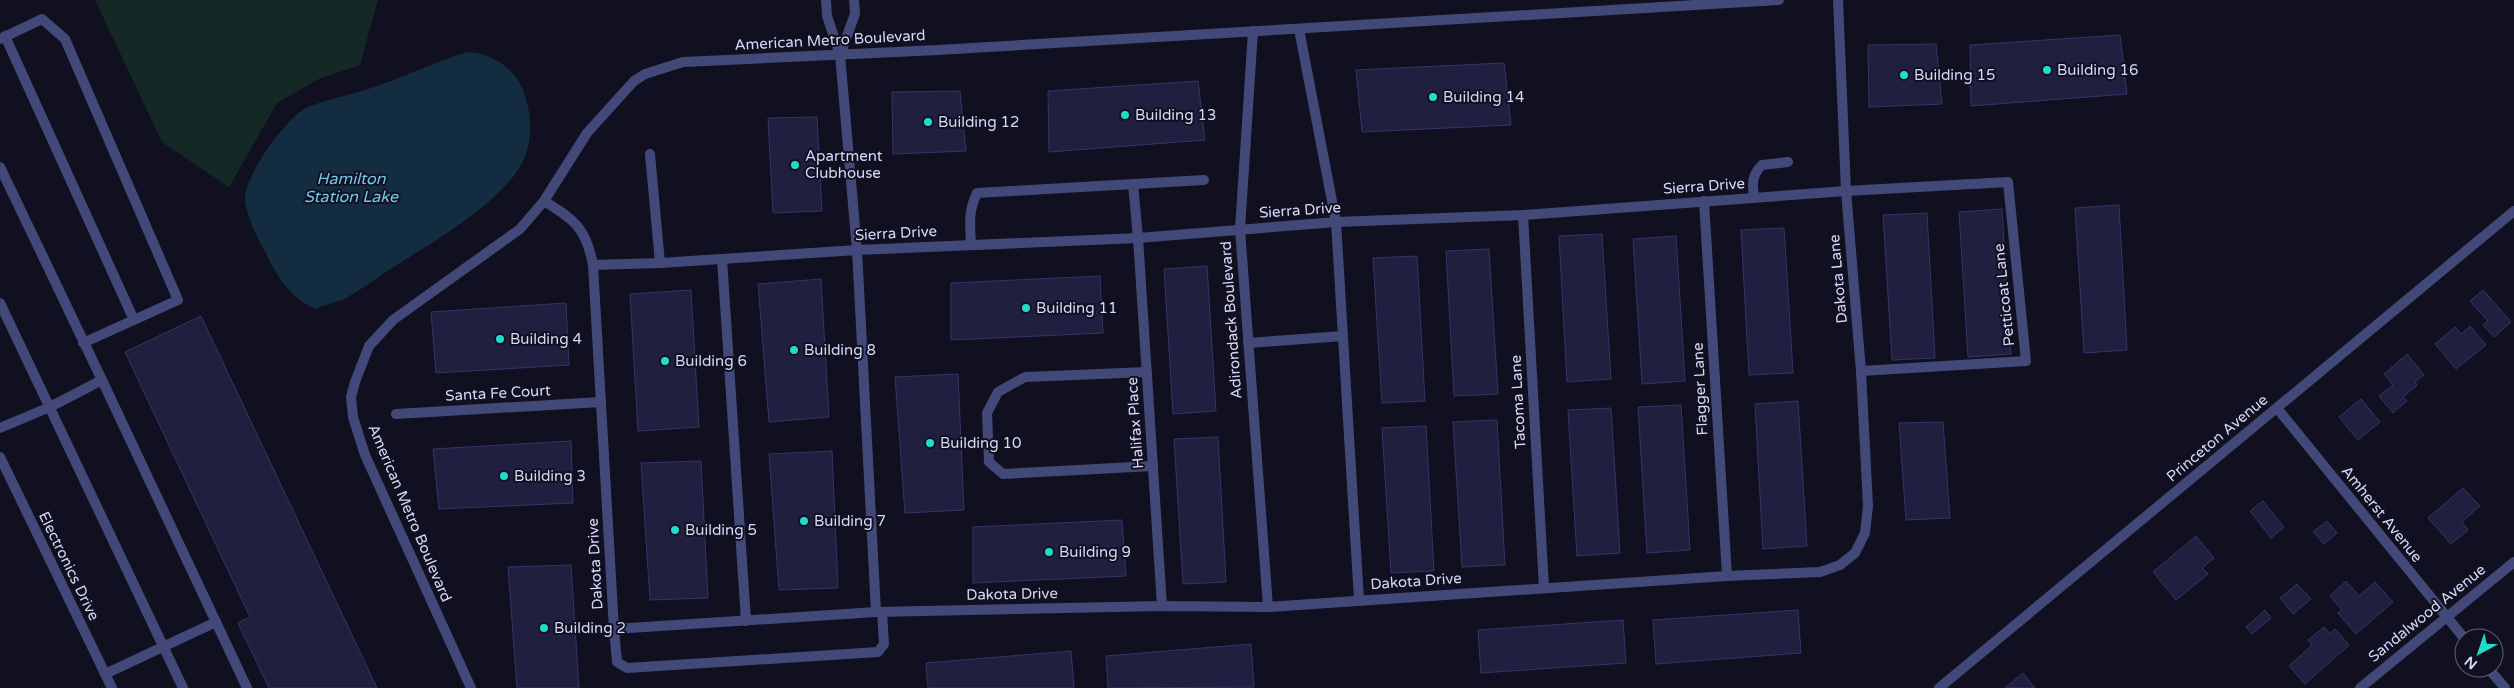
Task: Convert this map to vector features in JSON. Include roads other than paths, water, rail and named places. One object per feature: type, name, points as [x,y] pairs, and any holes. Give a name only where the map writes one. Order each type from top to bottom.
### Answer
[{"type":"street","points":[[614,629],[616,662],[627,668],[878,652],[884,644],[879,612],[857,250],[840,55],[827,16],[826,0]]},
{"type":"street","points":[[840,55],[855,14],[854,0]]},
{"type":"street","name":"American Metro Boulevard","points":[[471,688],[364,454],[353,417],[351,397],[354,382],[369,346],[393,320],[520,229],[544,201],[588,133],[634,81],[645,74],[683,62],[1300,29],[1779,0]]},
{"type":"street","name":"Dakota Lane","points":[[1838,0],[1846,191],[1861,370],[1868,506],[1866,533],[1855,553]]},
{"type":"street","points":[[83,343],[134,320],[178,300],[65,39],[42,19],[2,38],[134,320]]},
{"type":"street","points":[[1300,29],[1336,222],[1359,600]]},
{"type":"street","name":"Adirondack Boulevard","points":[[1253,31],[1240,228],[1268,607]]},
{"type":"street","points":[[650,154],[660,263]]},
{"type":"street","points":[[1754,197],[1752,182],[1755,172],[1762,165],[1788,162]]},
{"type":"street","points":[[0,167],[247,688]]},
{"type":"street","points":[[971,245],[969,218],[971,205],[977,193],[1204,180]]},
{"type":"street","name":"Sierra Drive","points":[[593,265],[660,263],[857,250],[1138,238],[1240,228],[1336,222],[1522,215],[1754,197],[2008,182]]},
{"type":"street","name":"Petticoat Lane","points":[[1861,370],[2026,361],[2008,182]]},
{"type":"street","name":"Halifax Place","points":[[1133,184],[1162,606]]},
{"type":"street","name":"Dakota Drive","points":[[544,201],[568,215],[580,226],[589,243],[593,265],[614,629],[879,612],[1162,606],[1268,607],[1727,576],[1820,572],[1840,565],[1855,553]]},
{"type":"street","name":"Flagger Lane","points":[[1704,201],[1727,576]]},
{"type":"street","name":"Princeton Avenue","points":[[1939,688],[2514,211]]},
{"type":"street","name":"Tacoma Lane","points":[[1522,215],[1544,588]]},
{"type":"street","points":[[722,259],[746,621]]},
{"type":"street","points":[[0,303],[183,688]]},
{"type":"street","points":[[1248,343],[1343,336]]},
{"type":"street","points":[[1147,372],[1025,377],[998,392],[987,413],[989,462],[1003,474],[1153,466]]},
{"type":"street","points":[[0,428],[50,407],[102,380]]},
{"type":"street","name":"Santa Fe Court","points":[[396,414],[601,402]]},
{"type":"street","name":"Amherst Avenue","points":[[2276,408],[2456,628]]},
{"type":"street","name":"Electronics Drive","points":[[0,457],[112,688]]},
{"type":"street","name":"Sandalwood Avenue","points":[[2360,688],[2514,562]]},
{"type":"street","points":[[105,674],[216,622]]},
{"type":"street","points":[[2496,678],[2504,688]]},
{"type":"water","name":"Hamilton Station Lake","points":[[467,52],[485,55],[501,63],[514,74],[523,90],[528,106],[530,132],[528,149],[516,173],[502,190],[465,221],[344,299],[315,309],[304,303],[295,296],[275,271],[254,230],[246,208],[245,197],[247,187],[259,161],[278,134],[306,108],[368,89]]},
{"type":"place","name":"Building 16","points":[[2047,70]]},
{"type":"place","name":"Building 15","points":[[1904,75]]},
{"type":"place","name":"Building 14","points":[[1433,97]]},
{"type":"place","name":"Building 13","points":[[1125,115]]},
{"type":"place","name":"Building 12","points":[[928,122]]},
{"type":"place","name":"Apartment Clubhouse","points":[[795,165]]},
{"type":"place","name":"Building 11","points":[[1026,308]]},
{"type":"place","name":"Building 4","points":[[500,339]]},
{"type":"place","name":"Building 8","points":[[794,350]]},
{"type":"place","name":"Building 6","points":[[665,361]]},
{"type":"place","name":"Building 10","points":[[930,443]]},
{"type":"place","name":"Building 3","points":[[504,476]]},
{"type":"place","name":"Building 7","points":[[804,521]]},
{"type":"place","name":"Building 5","points":[[675,530]]},
{"type":"place","name":"Building 9","points":[[1049,552]]},
{"type":"place","name":"Building 2","points":[[544,628]]}]
